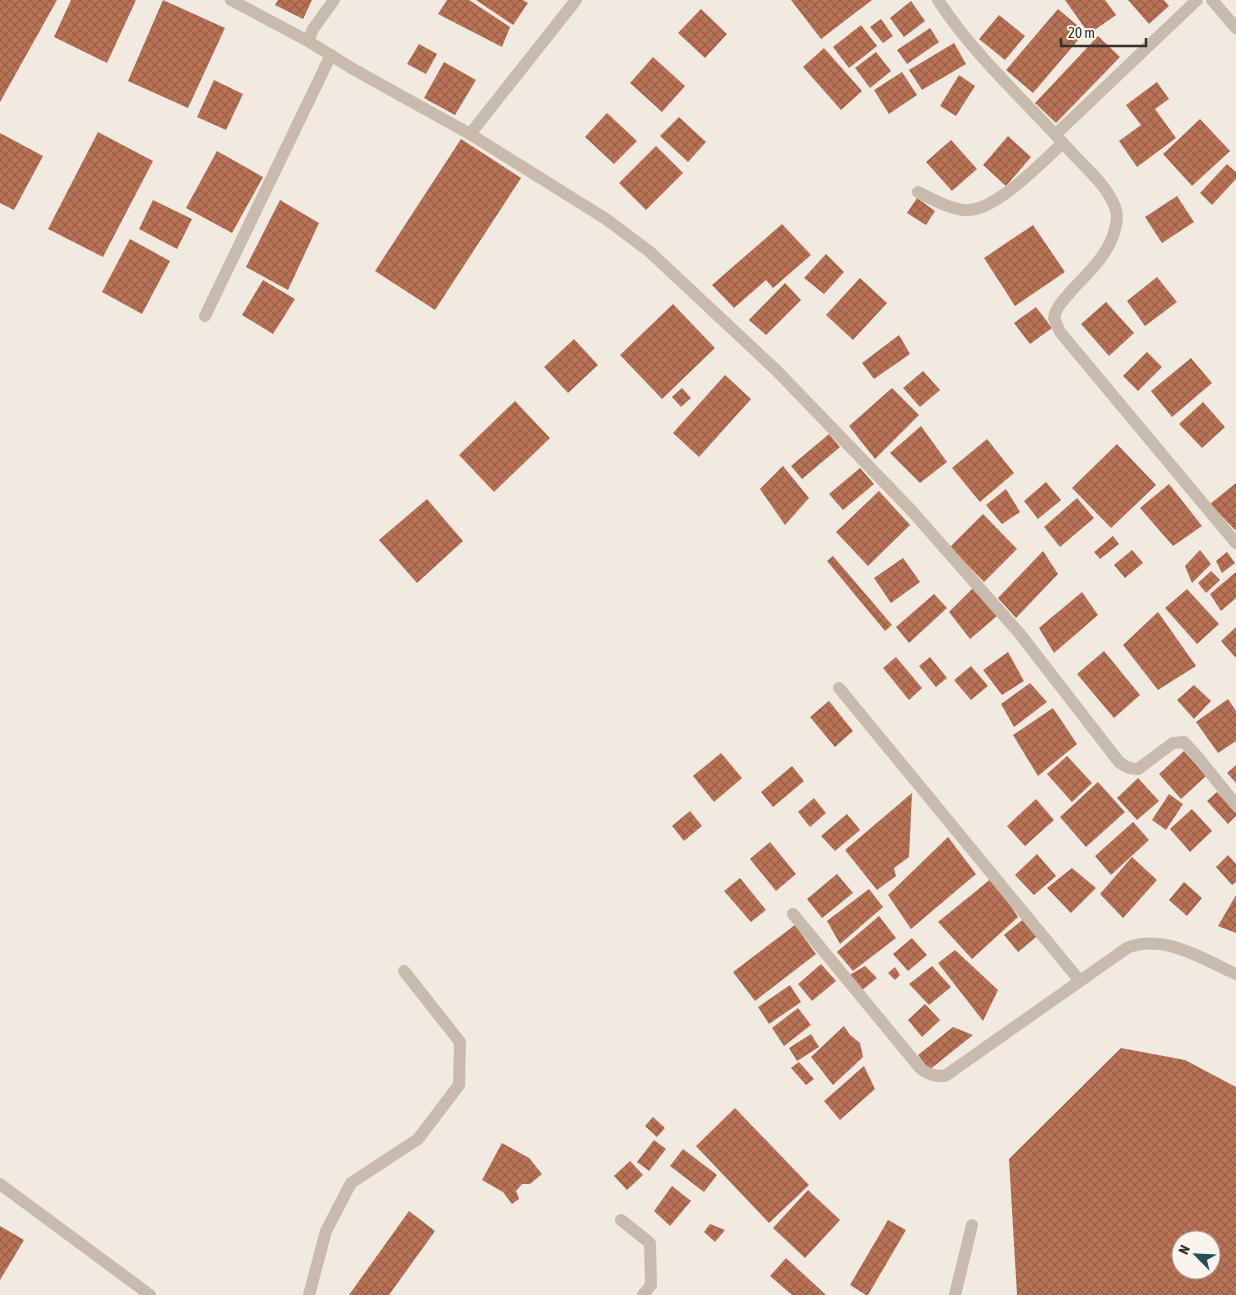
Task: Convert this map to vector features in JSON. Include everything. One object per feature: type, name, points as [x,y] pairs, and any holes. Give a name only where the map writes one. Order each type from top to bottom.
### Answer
[{"type":"street","points":[[231,0],[308,41],[470,134],[606,219],[650,252],[777,371],[911,510],[1014,627],[1119,762],[1125,767],[1138,769],[1173,743],[1184,742],[1236,804]]},
{"type":"street","points":[[308,41],[313,29],[334,0]]},
{"type":"street","points":[[470,134],[576,0]]},
{"type":"street","points":[[938,0],[952,22],[968,41],[1103,187],[1115,206],[1117,223],[1113,238],[1102,258],[1059,305],[1054,318],[1060,332],[1236,542]]},
{"type":"street","points":[[918,192],[948,206],[965,211],[981,208],[1009,192],[1059,138],[1197,0]]},
{"type":"street","points":[[1212,0],[1236,28]]},
{"type":"street","points":[[205,316],[331,55]]},
{"type":"street","points":[[839,688],[1080,981]]},
{"type":"street","points":[[793,914],[920,1068],[925,1073],[934,1076],[945,1076],[1127,948],[1137,944],[1179,948],[1236,974]]},
{"type":"street","points":[[309,1295],[326,1232],[351,1182],[418,1139],[460,1085],[460,1042],[404,971]]},
{"type":"street","points":[[0,1184],[150,1295]]},
{"type":"street","points":[[621,1220],[650,1243],[651,1285],[644,1295]]},
{"type":"street","points":[[955,1295],[972,1225]]},
{"type":"building","points":[[0,0],[57,0],[0,102]]},
{"type":"building","points":[[71,0],[136,0],[107,63],[54,37]]},
{"type":"building","points":[[163,0],[225,28],[188,108],[128,81]]},
{"type":"building","points":[[278,0],[312,0],[303,19],[275,5]]},
{"type":"building","points":[[447,0],[469,0],[510,27],[502,47],[438,14]]},
{"type":"building","points":[[476,0],[523,0],[528,3],[513,25]]},
{"type":"building","points":[[791,0],[872,0],[821,39]]},
{"type":"building","points":[[1065,0],[1105,0],[1116,15],[1089,34]]},
{"type":"building","points":[[1128,0],[1164,0],[1169,6],[1149,24]]},
{"type":"building","points":[[911,1],[925,21],[904,37],[890,18]]},
{"type":"building","points":[[701,9],[727,34],[705,58],[678,33]]},
{"type":"building","points":[[1058,9],[1085,32],[1033,93],[1006,70]]},
{"type":"building","points":[[999,15],[1025,36],[1005,60],[979,39]]},
{"type":"building","points":[[881,19],[893,36],[883,43],[870,27]]},
{"type":"building","points":[[861,25],[877,46],[849,68],[833,47]]},
{"type":"building","points":[[930,28],[939,42],[907,64],[897,50]]},
{"type":"building","points":[[1098,36],[1120,57],[1056,123],[1035,103]]},
{"type":"building","points":[[954,43],[966,64],[922,90],[909,70]]},
{"type":"building","points":[[419,44],[437,54],[426,74],[407,64]]},
{"type":"building","points":[[824,48],[862,91],[841,110],[803,67]]},
{"type":"building","points":[[876,52],[891,71],[870,88],[855,68]]},
{"type":"building","points":[[653,57],[685,86],[662,112],[630,83]]},
{"type":"building","points":[[444,62],[476,80],[455,115],[424,98]]},
{"type":"building","points":[[902,72],[917,95],[889,114],[874,90]]},
{"type":"building","points":[[959,75],[975,86],[956,116],[940,106]]},
{"type":"building","points":[[214,80],[243,94],[226,130],[197,117]]},
{"type":"building","points":[[1157,82],[1169,99],[1155,109],[1176,138],[1137,167],[1119,141],[1141,125],[1126,105]]},
{"type":"building","points":[[607,113],[637,141],[614,164],[585,137]]},
{"type":"building","points":[[679,117],[706,142],[688,162],[660,136]]},
{"type":"building","points":[[1200,119],[1230,151],[1192,186],[1163,154]]},
{"type":"building","points":[[98,132],[153,161],[103,257],[48,229]]},
{"type":"building","points":[[0,133],[43,156],[14,210],[0,203]]},
{"type":"building","points":[[1008,136],[1031,157],[1006,186],[983,165]]},
{"type":"building","points":[[461,139],[521,178],[435,310],[375,271]]},
{"type":"building","points":[[951,140],[977,169],[952,191],[926,162]]},
{"type":"building","points":[[656,146],[683,173],[646,210],[619,183]]},
{"type":"building","points":[[217,151],[263,177],[232,233],[186,208]]},
{"type":"building","points":[[1227,164],[1236,172],[1236,179],[1212,205],[1200,193]]},
{"type":"building","points":[[1177,196],[1194,222],[1162,243],[1145,217]]},
{"type":"building","points":[[917,198],[935,211],[926,225],[907,213]]},
{"type":"building","points":[[153,200],[192,219],[177,249],[139,229]]},
{"type":"building","points":[[280,200],[319,223],[288,290],[246,267]]},
{"type":"building","points":[[782,224],[811,255],[773,288],[766,280],[734,308],[712,285]]},
{"type":"building","points":[[1033,225],[1065,272],[1015,306],[984,258]]},
{"type":"building","points":[[130,239],[170,261],[142,314],[102,292]]},
{"type":"building","points":[[826,254],[844,272],[824,294],[804,278]]},
{"type":"building","points":[[1157,277],[1177,302],[1145,326],[1127,301]]},
{"type":"building","points":[[860,278],[887,303],[853,340],[826,315]]},
{"type":"building","points":[[263,280],[295,299],[273,334],[242,315]]},
{"type":"building","points":[[785,283],[801,300],[766,335],[749,320]]},
{"type":"building","points":[[1106,302],[1134,333],[1109,356],[1081,324]]},
{"type":"building","points":[[673,304],[715,348],[662,399],[620,355]]},
{"type":"building","points":[[1036,307],[1052,328],[1030,344],[1014,323]]},
{"type":"building","points":[[899,335],[910,354],[874,379],[862,363]]},
{"type":"building","points":[[574,339],[598,365],[568,393],[544,367]]},
{"type":"building","points":[[1147,352],[1162,367],[1138,391],[1123,376]]},
{"type":"building","points":[[1191,358],[1212,383],[1172,417],[1151,391]]},
{"type":"building","points":[[923,371],[940,390],[920,407],[903,388]]},
{"type":"building","points":[[725,375],[751,399],[699,457],[673,433]]},
{"type":"building","points":[[682,388],[691,398],[681,407],[672,397]]},
{"type":"building","points":[[892,388],[919,415],[875,459],[849,426]]},
{"type":"building","points":[[515,401],[550,438],[494,492],[459,455]]},
{"type":"building","points":[[1203,402],[1225,427],[1202,448],[1179,424]]},
{"type":"building","points":[[921,426],[947,462],[920,483],[890,453]]},
{"type":"building","points":[[829,434],[840,447],[802,479],[791,466]]},
{"type":"building","points":[[987,439],[1014,473],[980,502],[952,468]]},
{"type":"building","points":[[1117,444],[1156,485],[1111,528],[1072,488]]},
{"type":"building","points":[[783,466],[809,498],[785,525],[760,489]]},
{"type":"building","points":[[860,468],[874,484],[843,510],[829,494]]},
{"type":"building","points":[[1046,482],[1061,500],[1038,519],[1024,501]]},
{"type":"building","points":[[1236,483],[1236,531],[1210,504]]},
{"type":"building","points":[[1169,484],[1202,526],[1173,546],[1140,508]]},
{"type":"building","points":[[1006,489],[1020,512],[1002,524],[986,505]]},
{"type":"building","points":[[879,491],[910,525],[868,566],[836,532]]},
{"type":"building","points":[[1077,498],[1094,518],[1060,547],[1044,527]]},
{"type":"building","points":[[427,499],[463,541],[417,583],[379,540]]},
{"type":"building","points":[[983,514],[1017,549],[984,582],[950,547]]},
{"type":"building","points":[[1113,536],[1119,544],[1100,559],[1094,552]]},
{"type":"building","points":[[1132,550],[1143,563],[1125,578],[1114,565]]},
{"type":"building","points":[[1200,550],[1211,564],[1192,583],[1185,566]]},
{"type":"building","points":[[1043,551],[1058,574],[1016,618],[998,598]]},
{"type":"building","points":[[1227,552],[1235,563],[1222,573],[1216,561]]},
{"type":"building","points":[[833,556],[892,625],[885,631],[827,561]]},
{"type":"building","points":[[903,558],[920,582],[891,603],[874,578]]},
{"type":"building","points":[[1211,571],[1220,580],[1206,593],[1198,583]]},
{"type":"building","points":[[1236,572],[1236,598],[1221,611],[1210,594]]},
{"type":"building","points":[[973,588],[997,616],[970,639],[949,612]]},
{"type":"building","points":[[1187,589],[1219,624],[1197,644],[1165,608]]},
{"type":"building","points":[[1082,592],[1098,615],[1054,653],[1039,628]]},
{"type":"building","points":[[934,594],[947,608],[909,643],[896,627]]},
{"type":"building","points":[[1158,612],[1196,666],[1158,690],[1123,645]]},
{"type":"building","points":[[1236,627],[1236,658],[1221,641]]},
{"type":"building","points":[[1104,651],[1140,695],[1114,718],[1077,674]]},
{"type":"building","points":[[1008,652],[1024,681],[1002,695],[983,670]]},
{"type":"building","points":[[896,657],[922,688],[909,700],[883,668]]},
{"type":"building","points":[[930,657],[947,678],[936,687],[919,666]]},
{"type":"building","points":[[971,666],[988,686],[971,700],[954,680]]},
{"type":"building","points":[[1030,683],[1047,702],[1014,727],[1001,704]]},
{"type":"building","points":[[1194,685],[1211,701],[1194,719],[1177,700]]},
{"type":"building","points":[[1228,699],[1236,711],[1236,741],[1218,753],[1196,722]]},
{"type":"building","points":[[829,701],[853,731],[835,747],[810,717]]},
{"type":"building","points":[[1053,708],[1077,744],[1038,776],[1013,735]]},
{"type":"building","points":[[1184,751],[1206,776],[1181,799],[1159,774]]},
{"type":"building","points":[[721,753],[742,778],[714,802],[693,776]]},
{"type":"building","points":[[1067,756],[1092,783],[1072,802],[1047,774]]},
{"type":"building","points":[[1236,765],[1236,783],[1227,773]]},
{"type":"building","points":[[792,766],[804,781],[773,807],[761,792]]},
{"type":"building","points":[[1138,778],[1159,801],[1137,820],[1117,798]]},
{"type":"building","points":[[1098,782],[1125,812],[1086,847],[1060,817]]},
{"type":"building","points":[[1217,792],[1236,813],[1236,816],[1228,824],[1207,801]]},
{"type":"building","points":[[912,793],[909,857],[894,868],[896,876],[877,890],[845,850]]},
{"type":"building","points":[[1169,794],[1183,804],[1166,830],[1152,820]]},
{"type":"building","points":[[814,798],[826,813],[810,827],[798,812]]},
{"type":"building","points":[[1036,799],[1054,820],[1025,846],[1007,826]]},
{"type":"building","points":[[1192,809],[1212,831],[1190,852],[1170,829]]},
{"type":"building","points":[[690,811],[702,826],[684,841],[672,826]]},
{"type":"building","points":[[847,814],[860,830],[835,851],[821,836]]},
{"type":"building","points":[[1133,822],[1149,840],[1111,875],[1095,856]]},
{"type":"building","points":[[948,837],[976,874],[911,929],[888,895]]},
{"type":"building","points":[[770,842],[796,874],[776,891],[750,859]]},
{"type":"building","points":[[1037,854],[1056,876],[1034,895],[1015,875]]},
{"type":"building","points":[[1228,855],[1236,864],[1236,882],[1232,885],[1216,867]]},
{"type":"building","points":[[1132,857],[1157,880],[1123,918],[1100,894]]},
{"type":"building","points":[[1072,868],[1096,888],[1071,913],[1047,888]]},
{"type":"building","points":[[837,874],[853,893],[822,918],[807,899]]},
{"type":"building","points":[[740,878],[766,910],[751,922],[724,891]]},
{"type":"building","points":[[992,878],[1018,917],[972,959],[938,922]]},
{"type":"building","points":[[1184,882],[1202,898],[1187,916],[1169,900]]},
{"type":"building","points":[[869,889],[883,907],[840,944],[827,921]]},
{"type":"building","points":[[1236,895],[1236,933],[1218,926]]},
{"type":"building","points":[[879,916],[896,938],[853,971],[837,952]]},
{"type":"building","points":[[1026,917],[1040,934],[1018,952],[1004,935]]},
{"type":"building","points":[[795,925],[816,954],[755,1001],[733,972]]},
{"type":"building","points":[[912,938],[927,955],[908,971],[893,954]]},
{"type":"building","points":[[955,950],[998,990],[983,1021],[938,963]]},
{"type":"building","points":[[821,964],[836,981],[812,1001],[798,984]]},
{"type":"building","points":[[865,966],[877,978],[861,991],[848,976]]},
{"type":"building","points":[[932,966],[951,987],[929,1005],[909,984]]},
{"type":"building","points":[[895,967],[900,975],[895,980],[888,973]]},
{"type":"building","points":[[790,985],[801,1002],[769,1024],[758,1007]]},
{"type":"building","points":[[925,1004],[940,1020],[922,1037],[908,1020]]},
{"type":"building","points":[[798,1008],[811,1025],[784,1046],[772,1028]]},
{"type":"building","points":[[844,1026],[850,1035],[860,1043],[863,1057],[833,1085],[811,1057]]},
{"type":"building","points":[[953,1027],[973,1035],[929,1070],[918,1055]]},
{"type":"building","points":[[811,1034],[819,1047],[797,1061],[789,1048]]},
{"type":"building","points":[[1121,1048],[1185,1060],[1236,1087],[1236,1295],[1017,1295],[1009,1159]]},
{"type":"building","points":[[799,1062],[814,1079],[806,1085],[791,1068]]},
{"type":"building","points":[[864,1066],[875,1089],[840,1120],[824,1101]]},
{"type":"building","points":[[735,1108],[809,1185],[769,1223],[696,1146]]},
{"type":"building","points":[[653,1117],[665,1128],[657,1137],[645,1126]]},
{"type":"building","points":[[654,1140],[666,1149],[649,1171],[637,1162]]},
{"type":"building","points":[[502,1143],[529,1158],[542,1174],[530,1184],[522,1184],[516,1191],[519,1199],[512,1204],[503,1192],[482,1180]]},
{"type":"building","points":[[683,1149],[717,1175],[704,1192],[670,1166]]},
{"type":"building","points":[[630,1161],[643,1175],[627,1190],[614,1176]]},
{"type":"building","points":[[672,1186],[691,1201],[670,1226],[654,1211]]},
{"type":"building","points":[[808,1190],[840,1220],[805,1258],[773,1228]]},
{"type":"building","points":[[409,1211],[435,1231],[389,1295],[349,1295]]},
{"type":"building","points":[[888,1220],[906,1230],[868,1295],[866,1295],[850,1285]]},
{"type":"building","points":[[710,1224],[725,1230],[715,1242],[704,1232]]},
{"type":"building","points":[[0,1226],[24,1240],[0,1280]]},
{"type":"building","points":[[786,1258],[826,1295],[792,1295],[770,1276]]}]
